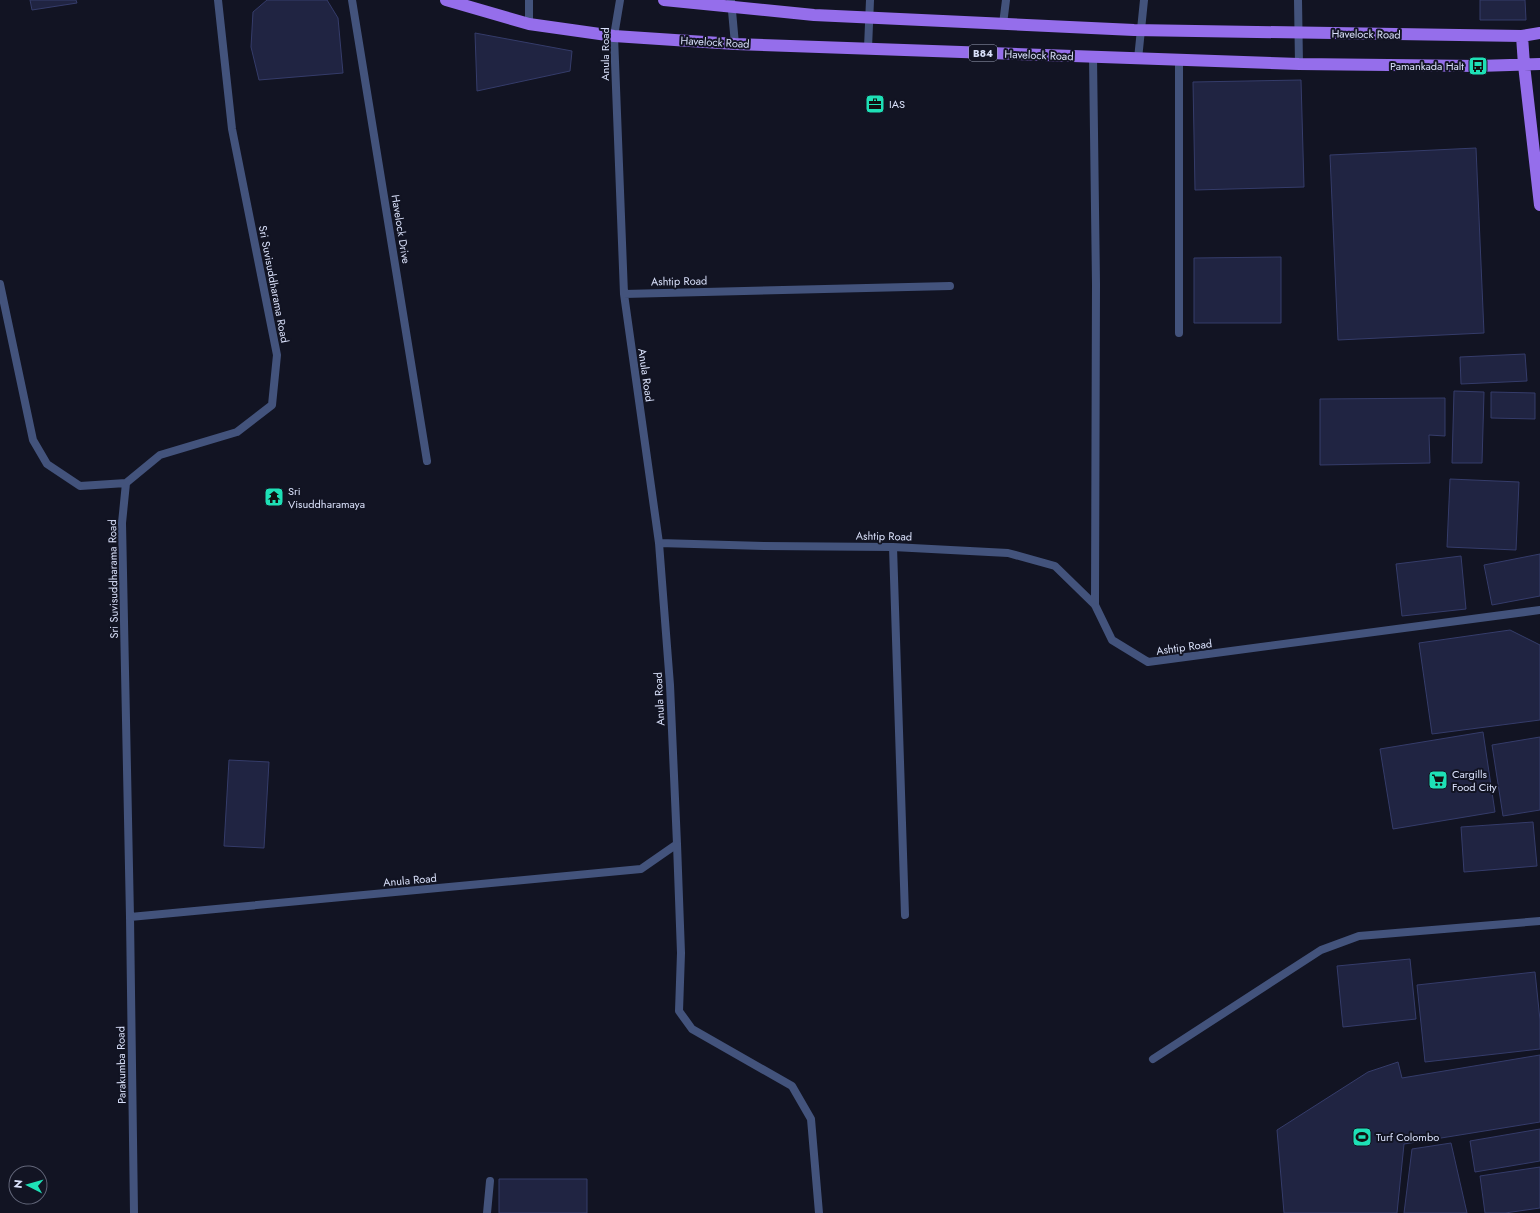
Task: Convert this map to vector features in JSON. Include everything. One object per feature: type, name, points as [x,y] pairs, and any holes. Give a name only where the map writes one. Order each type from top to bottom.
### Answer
[{"type":"main road","name":"Havelock Road","points":[[446,0],[528,24],[614,36],[735,44],[1299,64],[1478,66],[1540,64]]},
{"type":"main road","name":"Havelock Road","points":[[664,0],[731,3],[814,15],[1141,30],[1522,36],[1540,33]]},
{"type":"main road","points":[[1522,36],[1540,205]]},
{"type":"street","name":"Sri Suvisuddharama Road","points":[[130,917],[122,523],[126,483],[160,455],[237,432],[272,405],[277,356],[232,129],[218,0]]},
{"type":"street","name":"Havelock Drive","points":[[352,0],[428,461]]},
{"type":"street","points":[[528,24],[529,0]]},
{"type":"street","name":"Anula Road","points":[[130,917],[641,869],[677,844],[670,685],[659,543],[624,294],[614,36],[620,0]]},
{"type":"street","points":[[868,48],[870,0]]},
{"type":"street","points":[[1003,24],[1006,0]]},
{"type":"street","points":[[1138,59],[1144,0]]},
{"type":"street","points":[[1298,0],[1299,64]]},
{"type":"street","points":[[731,3],[735,44]]},
{"type":"street","points":[[1093,57],[1096,284],[1095,605]]},
{"type":"street","points":[[1179,59],[1179,333]]},
{"type":"street","points":[[0,284],[33,440],[47,464],[80,486],[126,483]]},
{"type":"street","name":"Ashtip Road","points":[[624,294],[950,286]]},
{"type":"street","name":"Ashtip Road","points":[[659,543],[764,546],[893,547],[1008,552],[1055,566],[1095,605],[1112,640],[1148,662],[1540,610]]},
{"type":"street","points":[[893,547],[905,915]]},
{"type":"street","points":[[677,844],[681,953],[679,1011],[692,1029],[792,1086],[812,1119],[819,1213]]},
{"type":"street","name":"Parakumba Road","points":[[130,917],[134,1213]]},
{"type":"street","points":[[1153,1059],[1321,950],[1359,936],[1540,920]]},
{"type":"street","points":[[487,1213],[490,1181]]},
{"type":"building","points":[[30,0],[76,0],[77,3],[32,10]]},
{"type":"building","points":[[267,0],[327,0],[338,18],[343,73],[259,80],[251,47],[253,12]]},
{"type":"building","points":[[1480,0],[1525,0],[1526,20],[1480,20]]},
{"type":"building","points":[[475,33],[572,51],[570,71],[477,91]]},
{"type":"building","points":[[1301,80],[1304,187],[1195,190],[1193,82]]},
{"type":"building","points":[[1476,148],[1484,333],[1338,340],[1330,155]]},
{"type":"building","points":[[1281,257],[1281,323],[1194,323],[1194,258]]},
{"type":"building","points":[[1525,354],[1527,381],[1461,384],[1460,357]]},
{"type":"building","points":[[1454,391],[1484,392],[1482,463],[1452,463]]},
{"type":"building","points":[[1491,392],[1535,393],[1535,419],[1491,418]]},
{"type":"building","points":[[1445,398],[1445,436],[1429,435],[1430,463],[1320,465],[1320,399]]},
{"type":"building","points":[[1450,479],[1519,482],[1516,550],[1447,547]]},
{"type":"building","points":[[1540,554],[1540,596],[1492,605],[1484,565]]},
{"type":"building","points":[[1461,556],[1466,609],[1402,616],[1396,564]]},
{"type":"building","points":[[1510,630],[1540,645],[1540,720],[1432,734],[1419,643]]},
{"type":"building","name":"Cargills Food City","points":[[1483,732],[1495,812],[1393,829],[1380,749]]},
{"type":"building","points":[[1540,737],[1540,810],[1503,816],[1492,745]]},
{"type":"building","points":[[229,760],[269,762],[264,848],[224,846]]},
{"type":"building","points":[[1533,822],[1537,866],[1464,872],[1461,827]]},
{"type":"building","points":[[1410,959],[1416,1019],[1343,1027],[1337,966]]},
{"type":"building","points":[[1535,972],[1540,1020],[1540,1049],[1425,1062],[1417,985]]},
{"type":"building","name":"Turf Colombo","points":[[1540,1055],[1540,1122],[1404,1144],[1397,1213],[1284,1213],[1277,1130],[1368,1072],[1398,1062],[1402,1078]]},
{"type":"building","points":[[1540,1129],[1540,1161],[1475,1172],[1470,1141]]},
{"type":"building","points":[[1451,1143],[1467,1213],[1404,1213],[1412,1149]]},
{"type":"building","points":[[1540,1167],[1540,1208],[1505,1213],[1485,1213],[1480,1176]]},
{"type":"building","points":[[499,1179],[587,1179],[587,1213],[499,1213]]},
{"type":"place","name":"Pamankada Halt","points":[[1478,66]]},
{"type":"place","name":"IAS","points":[[875,104]]},
{"type":"place","name":"Sri Visuddharamaya","points":[[274,497]]},
{"type":"place","name":"Cargills Food City","points":[[1438,780]]},
{"type":"place","name":"Turf Colombo","points":[[1362,1137]]}]
